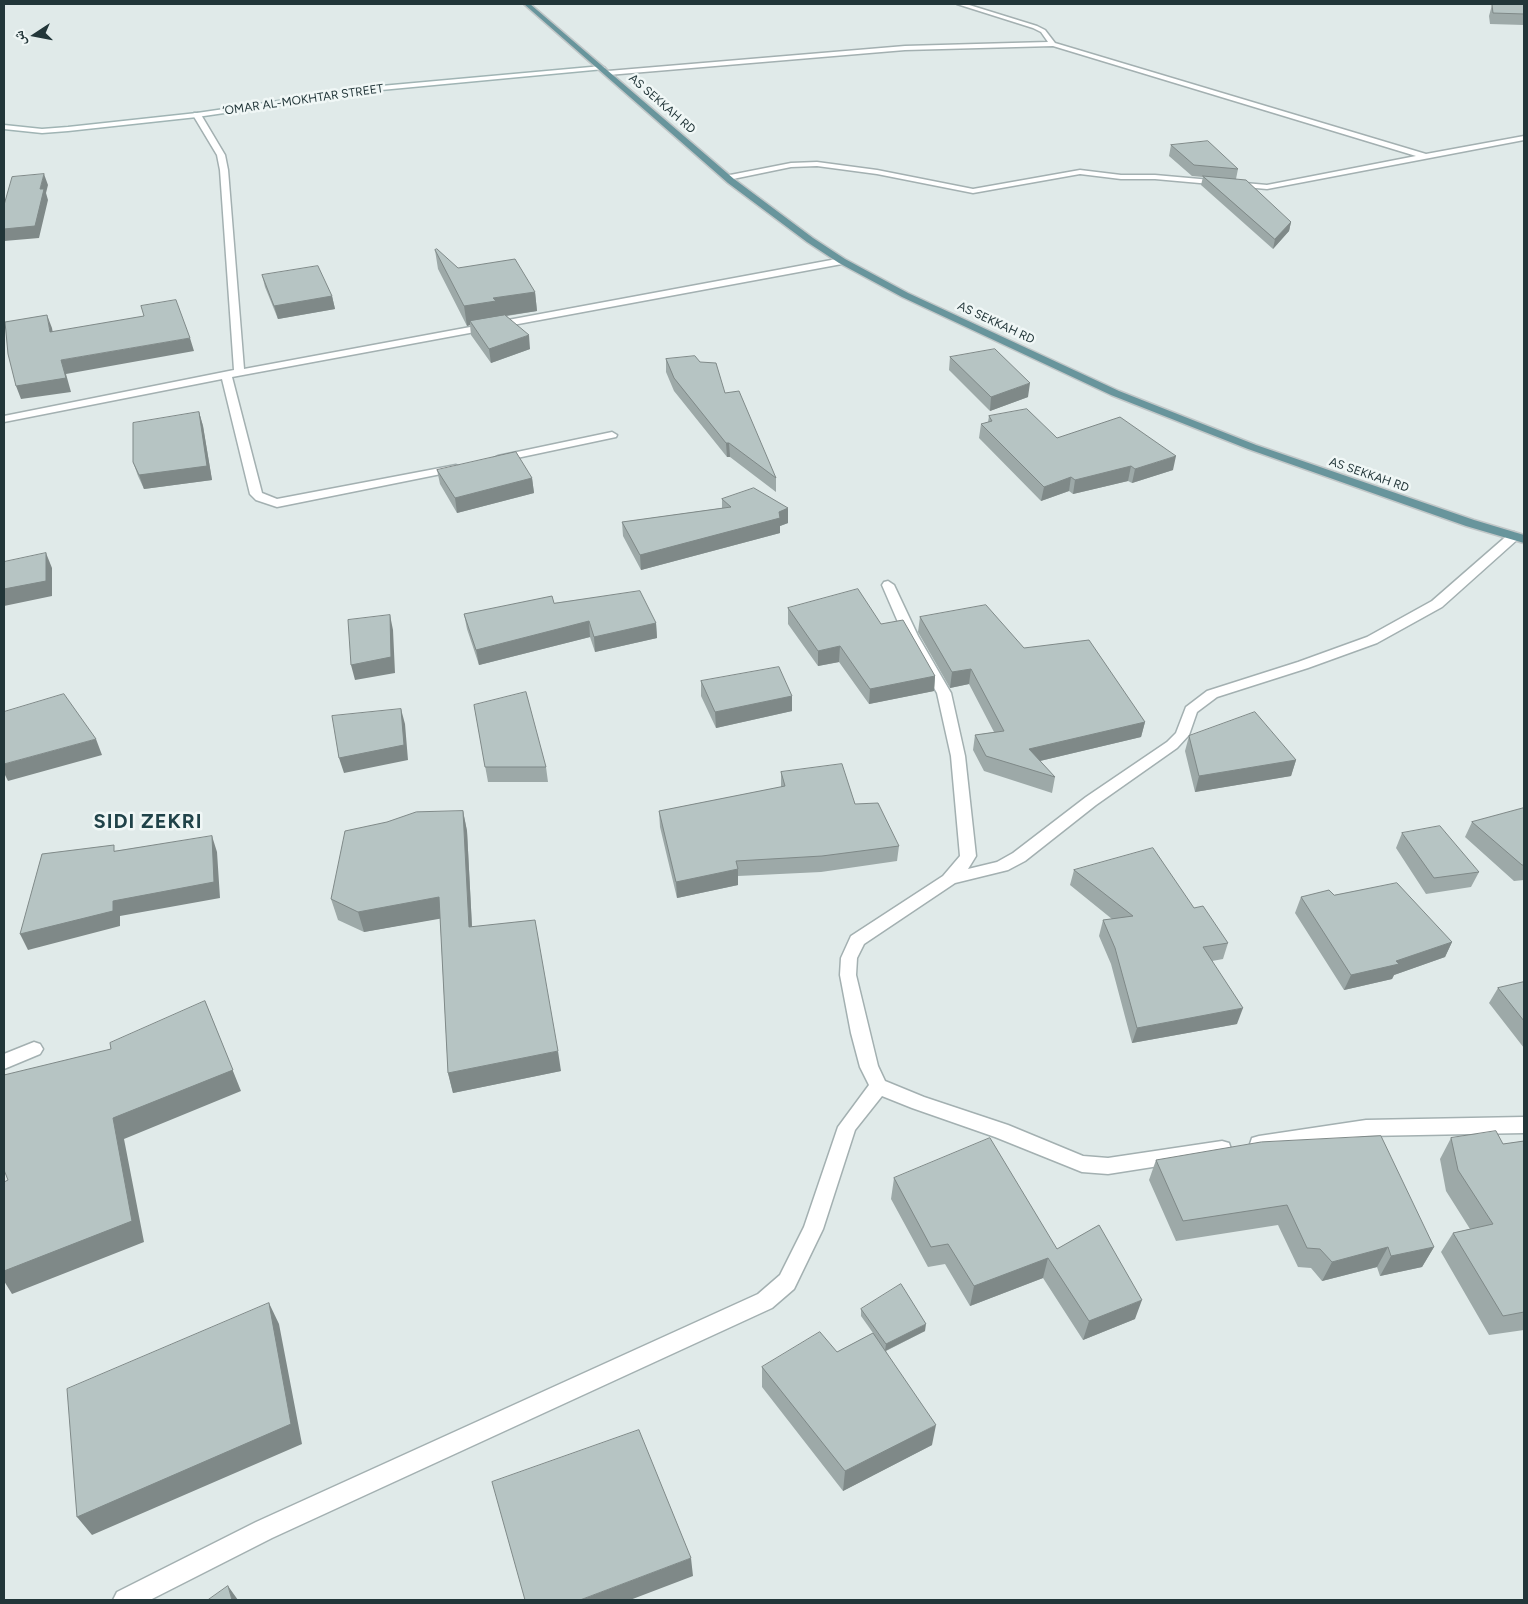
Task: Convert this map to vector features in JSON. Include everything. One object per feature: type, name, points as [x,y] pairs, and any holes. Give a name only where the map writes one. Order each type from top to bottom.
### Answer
[{"type":"main road","name":"AS SEKKAH RD","points":[[527,4],[728,178],[810,240],[842,261],[905,294],[1115,393],[1252,447],[1470,523],[1519,538]]},
{"type":"street","points":[[960,4],[1035,27],[1043,31],[1053,44],[1428,157]]},
{"type":"street","name":"‘OMAR AL-MOKHTAR STREET","points":[[4,127],[42,131],[68,130],[198,116],[381,88],[904,48],[1053,44]]},
{"type":"street","points":[[198,116],[221,155],[224,170],[239,373]]},
{"type":"street","points":[[728,178],[791,165],[817,164],[877,172],[973,191],[1080,172],[1121,177],[1155,177],[1266,187],[1524,138]]},
{"type":"street","points":[[4,418],[842,261]]},
{"type":"street","points":[[226,375],[256,494],[267,501],[277,503],[470,465]]},
{"type":"street","points":[[489,461],[612,435]]},
{"type":"street","points":[[949,880],[995,868],[1019,857],[1091,801],[1172,745],[1182,735],[1191,710],[1212,694],[1303,666],[1372,640],[1438,604],[1519,538]]},
{"type":"street","points":[[888,585],[911,636],[944,693],[958,756],[968,856],[960,869],[949,880],[857,940],[849,958],[848,975],[860,1033],[869,1067],[879,1086],[918,1103],[1001,1131],[1082,1164],[1108,1166],[1366,1128],[1524,1125]]},
{"type":"street","points":[[4,1062],[34,1049]]},
{"type":"street","points":[[125,1600],[264,1530],[765,1301],[786,1282],[813,1229],[846,1127],[879,1086]]},
{"type":"building","points":[[1524,4],[1524,14],[1493,13],[1492,5]]},
{"type":"building","points":[[1208,141],[1238,169],[1194,165],[1171,145]]},
{"type":"building","points":[[44,174],[40,189],[44,189],[35,226],[4,229],[4,205],[12,177]]},
{"type":"building","points":[[1203,176],[1246,180],[1291,222],[1275,239]]},
{"type":"building","points":[[437,249],[458,268],[515,259],[535,292],[493,298],[496,301],[464,306],[435,250]]},
{"type":"building","points":[[318,266],[332,296],[274,306],[262,275]]},
{"type":"building","points":[[176,300],[190,338],[61,360],[66,378],[16,386],[8,354],[5,322],[47,315],[50,332],[144,316],[141,306]]},
{"type":"building","points":[[505,315],[529,335],[489,349],[470,321]]},
{"type":"building","points":[[995,349],[1030,383],[991,397],[950,357]]},
{"type":"building","points":[[695,356],[700,362],[716,363],[725,393],[739,391],[776,478],[729,443],[726,443],[674,378],[666,359]]},
{"type":"building","points":[[1027,409],[1057,438],[1120,417],[1176,456],[1135,469],[1131,466],[1075,480],[1071,477],[1044,487],[981,424],[992,421],[989,416]]},
{"type":"building","points":[[199,412],[207,466],[139,475],[133,462],[133,423]]},
{"type":"building","points":[[516,452],[532,478],[455,498],[437,470]]},
{"type":"building","points":[[754,488],[788,508],[779,512],[780,518],[640,555],[622,522],[731,507],[722,499]]},
{"type":"building","points":[[46,553],[46,581],[4,589],[4,562]]},
{"type":"building","points":[[858,589],[881,624],[903,620],[935,676],[870,689],[840,646],[818,651],[788,608]]},
{"type":"building","points":[[640,591],[656,623],[594,637],[589,621],[476,650],[464,614],[552,596],[554,603]]},
{"type":"building","points":[[986,605],[1024,648],[1089,640],[1145,722],[1029,749],[1055,777],[986,756],[975,735],[1004,731],[971,669],[952,672],[920,617]]},
{"type":"building","points":[[390,615],[391,657],[351,665],[348,620]]},
{"type":"building","points":[[779,667],[792,696],[715,712],[701,681]]},
{"type":"building","points":[[526,692],[546,767],[485,767],[474,705]]},
{"type":"building","points":[[64,694],[96,739],[4,764],[4,712]]},
{"type":"building","points":[[401,709],[404,745],[339,758],[332,716]]},
{"type":"building","points":[[1255,712],[1296,760],[1199,776],[1189,736]]},
{"type":"building","points":[[842,764],[855,804],[878,803],[899,846],[822,856],[736,861],[738,869],[676,882],[659,811],[785,786],[781,772]]},
{"type":"building","points":[[1524,808],[1524,865],[1522,865],[1472,822]]},
{"type":"building","points":[[463,811],[469,927],[535,920],[558,1051],[448,1073],[439,897],[358,912],[331,899],[345,831],[387,822],[416,812]]},
{"type":"building","points":[[1440,826],[1479,872],[1434,878],[1402,833]]},
{"type":"building","points":[[212,836],[214,882],[113,901],[113,911],[20,934],[42,854],[114,845],[114,851]]},
{"type":"building","points":[[1153,848],[1194,908],[1203,906],[1228,943],[1203,947],[1243,1008],[1137,1028],[1115,948],[1103,920],[1133,916],[1074,870]]},
{"type":"building","points":[[1397,883],[1452,942],[1396,961],[1399,964],[1351,975],[1301,897],[1329,890],[1334,895]]},
{"type":"building","points":[[1524,982],[1524,1021],[1498,988]]},
{"type":"building","points":[[205,1001],[233,1070],[113,1118],[132,1221],[4,1271],[4,1182],[8,1180],[4,1170],[4,1075],[111,1049],[110,1043]]},
{"type":"building","points":[[1496,1131],[1503,1144],[1524,1141],[1524,1312],[1503,1316],[1453,1233],[1493,1224],[1458,1170],[1451,1138]]},
{"type":"building","points":[[1381,1136],[1434,1247],[1391,1256],[1388,1247],[1332,1262],[1320,1249],[1307,1248],[1287,1205],[1183,1221],[1156,1160],[1261,1142]]},
{"type":"building","points":[[990,1138],[1057,1249],[1099,1225],[1142,1300],[1089,1321],[1048,1258],[974,1286],[948,1244],[931,1247],[894,1178]]},
{"type":"building","points":[[901,1284],[926,1324],[886,1344],[861,1309]]},
{"type":"building","points":[[269,1303],[291,1424],[77,1517],[67,1389]]},
{"type":"building","points":[[820,1332],[837,1352],[873,1333],[936,1425],[845,1471],[762,1367]]},
{"type":"building","points":[[639,1430],[691,1558],[580,1600],[525,1600],[492,1482]]},
{"type":"building","points":[[228,1586],[232,1600],[208,1600]]},
{"type":"district","name":"SIDI ZEKRI","points":[[148,822]]}]
